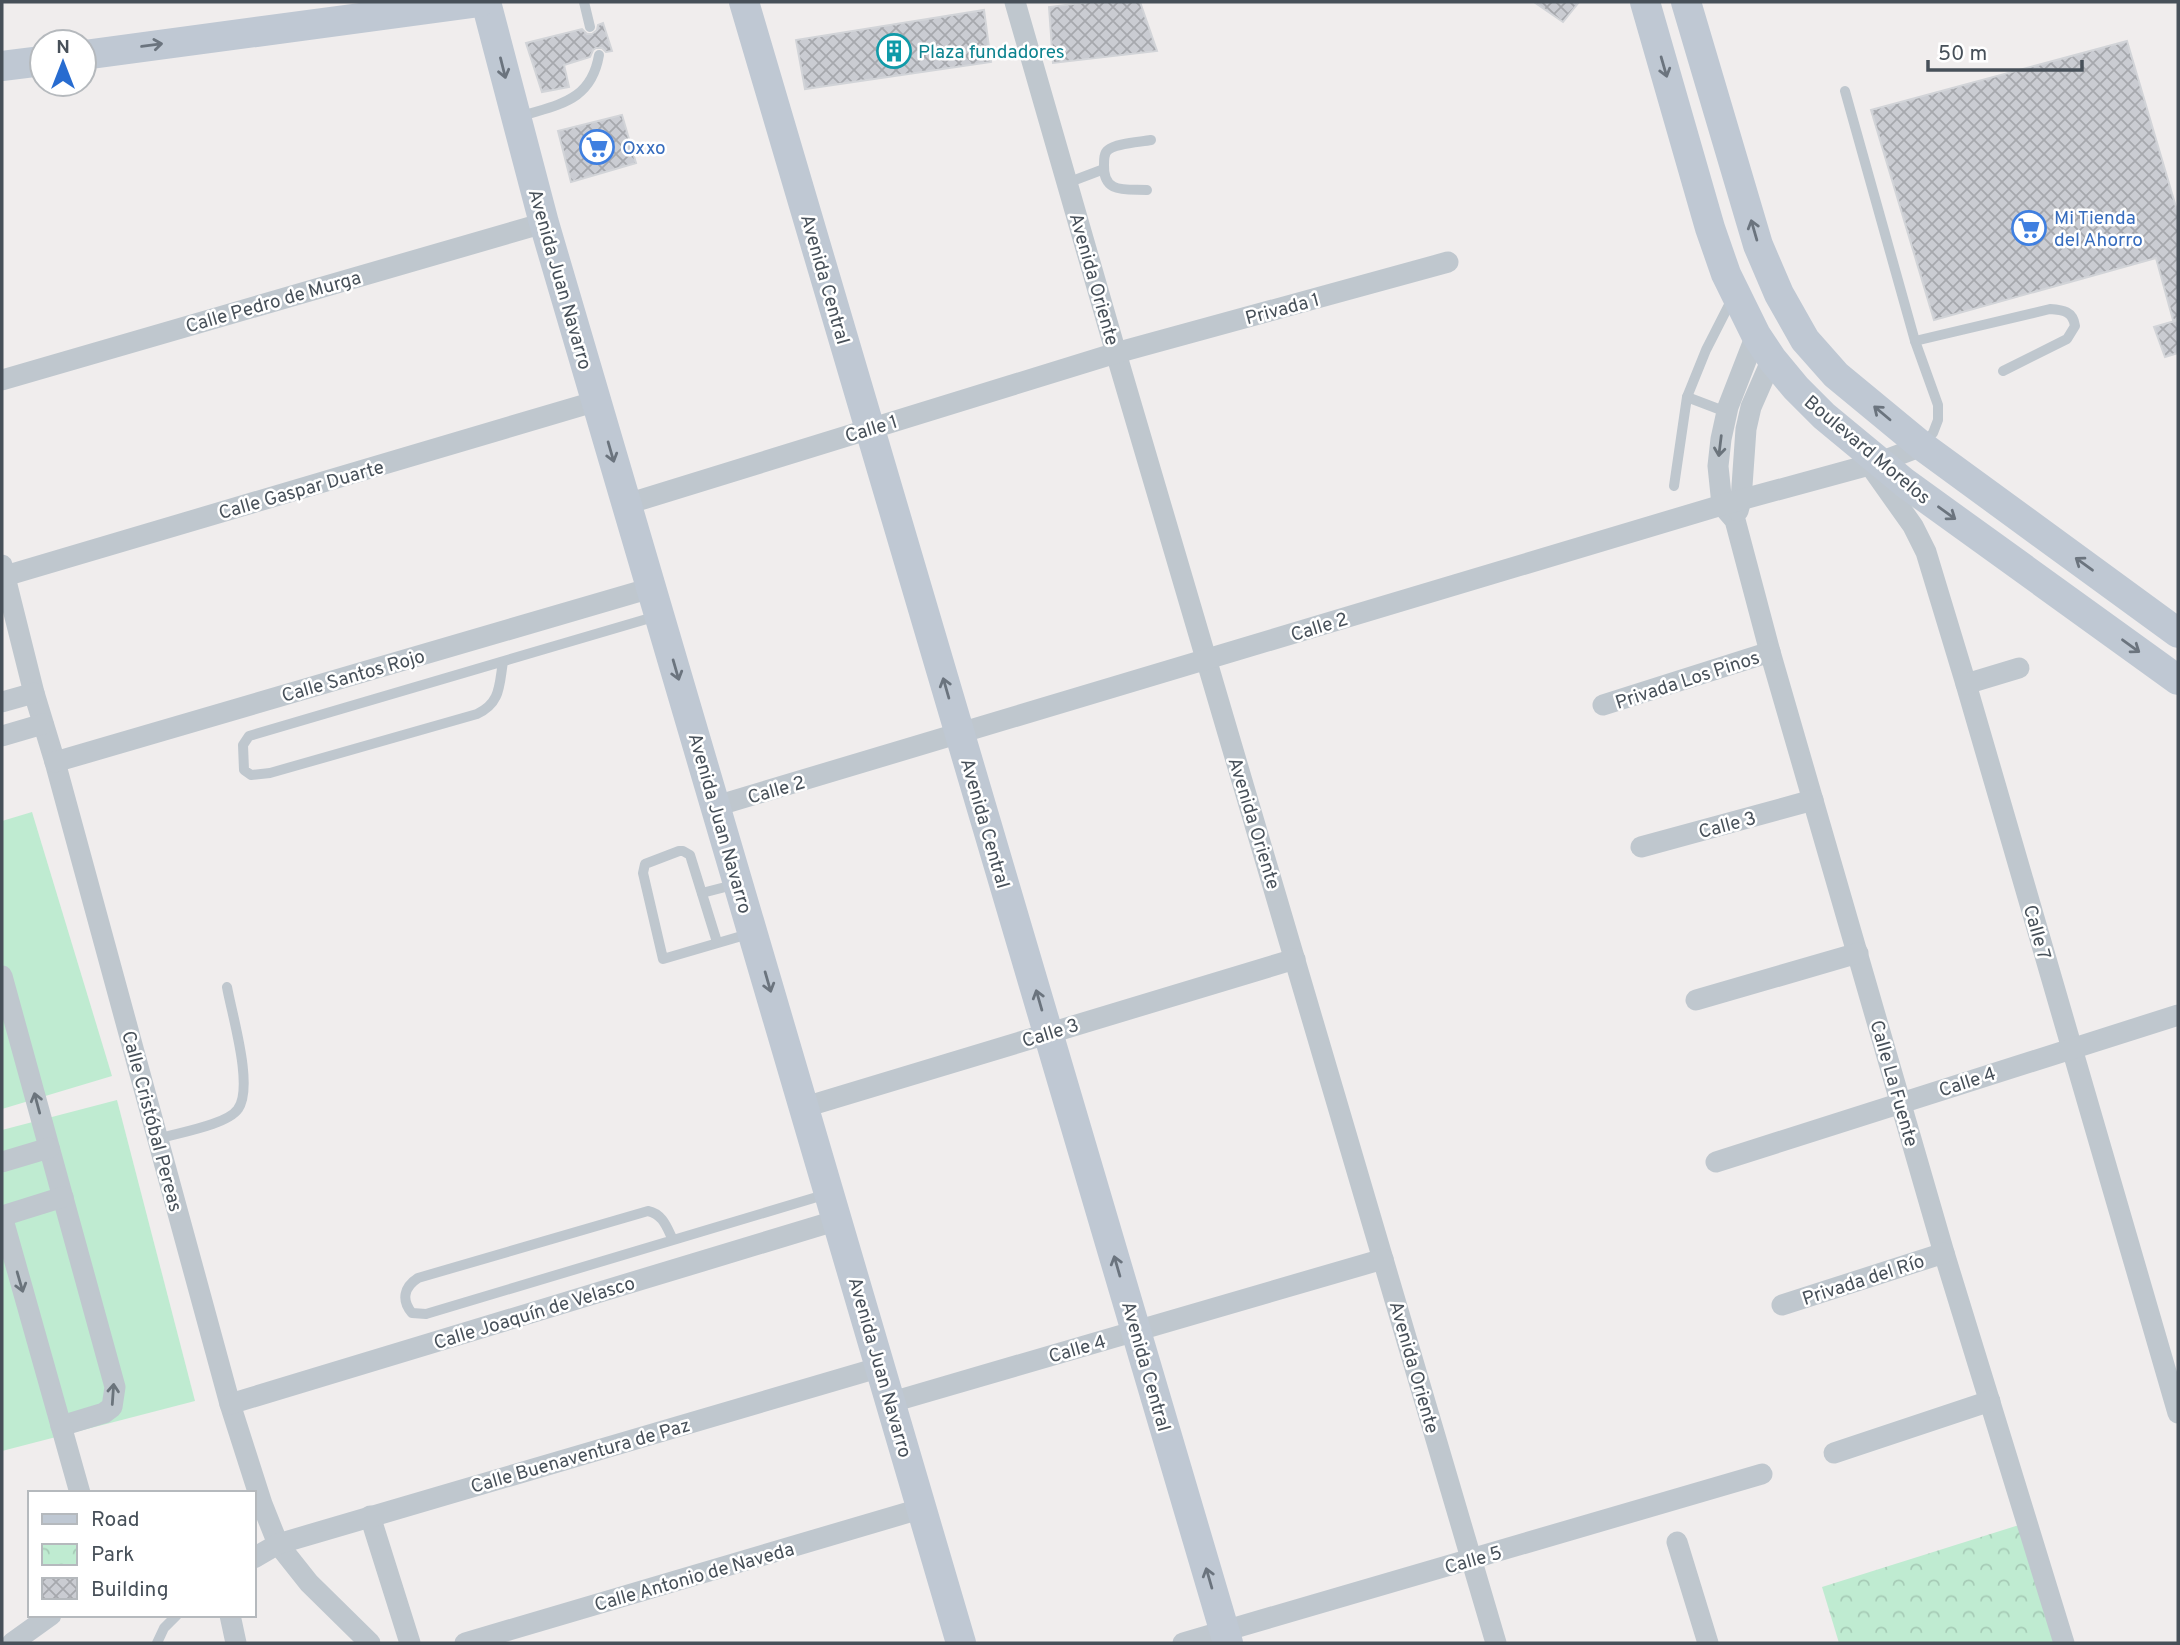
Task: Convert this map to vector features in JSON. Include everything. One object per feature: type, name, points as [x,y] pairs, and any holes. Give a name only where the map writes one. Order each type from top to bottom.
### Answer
[{"type":"main road","points":[[235,34],[343,2]]},
{"type":"main road","points":[[98,53],[480,2]]},
{"type":"main road","name":"Avenida Juan Navarro","points":[[486,2],[544,223],[961,1643]]},
{"type":"main road","name":"Avenida Central","points":[[744,2],[1226,1637]]},
{"type":"main road","name":"Boulevard Morelos","points":[[1646,2],[1710,228],[1735,293],[1764,347],[1796,388],[1875,463],[2178,680]]},
{"type":"main road","name":"Boulevard Morelos","points":[[1686,2],[1758,244],[1779,294],[1805,340],[1836,375],[1922,446],[2178,633]]},
{"type":"main road","points":[[2,66],[28,63]]},
{"type":"street","name":"Avenida Oriente","points":[[1015,2],[1496,1643]]},
{"type":"street","name":"Calle Pedro de Murga","points":[[2,380],[544,223]]},
{"type":"street","name":"Privada 1","points":[[1116,353],[1448,262]]},
{"type":"street","name":"Calle La Fuente","points":[[1764,347],[1727,412],[1718,466],[1733,508],[1770,652],[1944,1254],[2064,1643]]},
{"type":"street","name":"Calle La Fuente","points":[[1733,508],[1746,429],[1764,347]]},
{"type":"street","name":"Calle 1","points":[[627,504],[1116,353]]},
{"type":"street","name":"Calle Gaspar Duarte","points":[[3,570],[597,401]]},
{"type":"street","name":"Calle 2","points":[[716,807],[1206,660],[1733,508],[1922,446]]},
{"type":"street","name":"Calle 7","points":[[1875,463],[1926,552],[2178,1413]]},
{"type":"street","name":"Calle Cristóbal Pereas","points":[[3,570],[34,693],[230,1404],[262,1504],[278,1544],[309,1583],[370,1643]]},
{"type":"street","name":"Calle Santos Rojo","points":[[55,762],[656,602]]},
{"type":"street","name":"Privada Los Pinos","points":[[1603,705],[1770,652]]},
{"type":"street","points":[[1966,684],[2019,668]]},
{"type":"street","points":[[2,702],[34,693]]},
{"type":"street","points":[[2,736],[43,724]]},
{"type":"street","name":"Calle 3","points":[[1642,847],[1813,800]]},
{"type":"street","points":[[1696,1000],[1858,953]]},
{"type":"street","name":"Calle 3","points":[[805,1107],[1296,958]]},
{"type":"street","points":[[2,976],[115,1387],[112,1407],[104,1413],[61,1426]]},
{"type":"street","name":"Calle 4","points":[[1716,1162],[2178,1015]]},
{"type":"street","points":[[2,1162],[49,1148]]},
{"type":"street","points":[[63,1197],[2,1216],[79,1491]]},
{"type":"street","name":"Calle Joaquín de Velasco","points":[[230,1404],[834,1207]]},
{"type":"street","name":"Privada del Río","points":[[1782,1305],[1944,1254]]},
{"type":"street","name":"Calle 4","points":[[892,1402],[1383,1259]]},
{"type":"street","name":"Calle Buenaventura de Paz","points":[[256,1557],[278,1544],[370,1516],[881,1367]]},
{"type":"street","points":[[1834,1453],[1990,1401]]},
{"type":"street","name":"Calle 5","points":[[1183,1643],[1226,1637],[1471,1560],[1762,1474]]},
{"type":"street","name":"Calle Antonio de Naveda","points":[[466,1643],[923,1508]]},
{"type":"street","points":[[370,1516],[410,1643]]},
{"type":"street","points":[[1677,1542],[1708,1643]]},
{"type":"street","points":[[12,1643],[48,1617]]},
{"type":"street","points":[[230,1617],[236,1643]]},
{"type":"lane","points":[[584,2],[590,27]]},
{"type":"lane","points":[[516,118],[567,101],[584,91],[597,67],[598,55]]},
{"type":"lane","points":[[1845,91],[1915,341],[1938,405],[1938,420],[1933,433],[1922,446]]},
{"type":"lane","points":[[1147,190],[1112,187],[1104,169],[1104,156],[1110,149],[1151,140]]},
{"type":"lane","points":[[1067,183],[1104,169]]},
{"type":"lane","points":[[1674,486],[1687,397],[1706,350],[1735,293]]},
{"type":"lane","points":[[1915,341],[2050,310],[2071,314],[2075,326],[2067,339],[2004,371]]},
{"type":"lane","points":[[1687,397],[1749,418]]},
{"type":"lane","points":[[503,662],[494,702],[477,714],[271,774],[251,775],[244,770],[243,745],[249,736],[503,662],[656,602]]},
{"type":"lane","points":[[718,942],[690,855],[678,851],[648,862],[643,868],[663,958],[753,933]]},
{"type":"lane","points":[[702,893],[738,883]]},
{"type":"lane","points":[[158,1139],[223,1120],[238,1110],[244,1093],[244,1070],[227,988]]},
{"type":"lane","points":[[673,1240],[662,1217],[648,1211],[418,1278],[406,1288],[408,1309],[412,1313],[426,1314],[673,1240],[834,1207]]},
{"type":"lane","points":[[157,1643],[164,1628],[175,1617]]},
{"type":"green space","points":[[32,812],[112,1076],[2,1109],[2,821]]},
{"type":"green space","points":[[117,1100],[195,1401],[2,1451],[2,1130]]},
{"type":"green space","points":[[2019,1525],[2056,1643],[1839,1643],[1822,1587]]},
{"type":"building","points":[[1089,2],[1140,2],[1157,51],[1053,63],[1049,7]]},
{"type":"building","points":[[1534,2],[1579,2],[1563,22]]},
{"type":"building","name":"Plaza fundadores","points":[[984,10],[991,62],[805,89],[796,40]]},
{"type":"building","points":[[603,23],[612,51],[596,48],[590,57],[564,65],[569,87],[542,92],[526,43],[582,29],[587,34],[592,34],[598,25]]},
{"type":"building","points":[[2127,41],[2178,214],[2178,320],[2173,320],[2156,258],[1934,320],[1871,110]]},
{"type":"building","name":"Oxxo","points":[[622,115],[636,163],[571,182],[558,131]]},
{"type":"building","points":[[2178,320],[2178,353],[2165,357],[2154,327]]},
{"type":"place","name":"Plaza fundadores","points":[[894,51]]},
{"type":"place","name":"Oxxo","points":[[597,147]]},
{"type":"place","name":"Mi Tienda del Ahorro","points":[[2029,228]]}]
